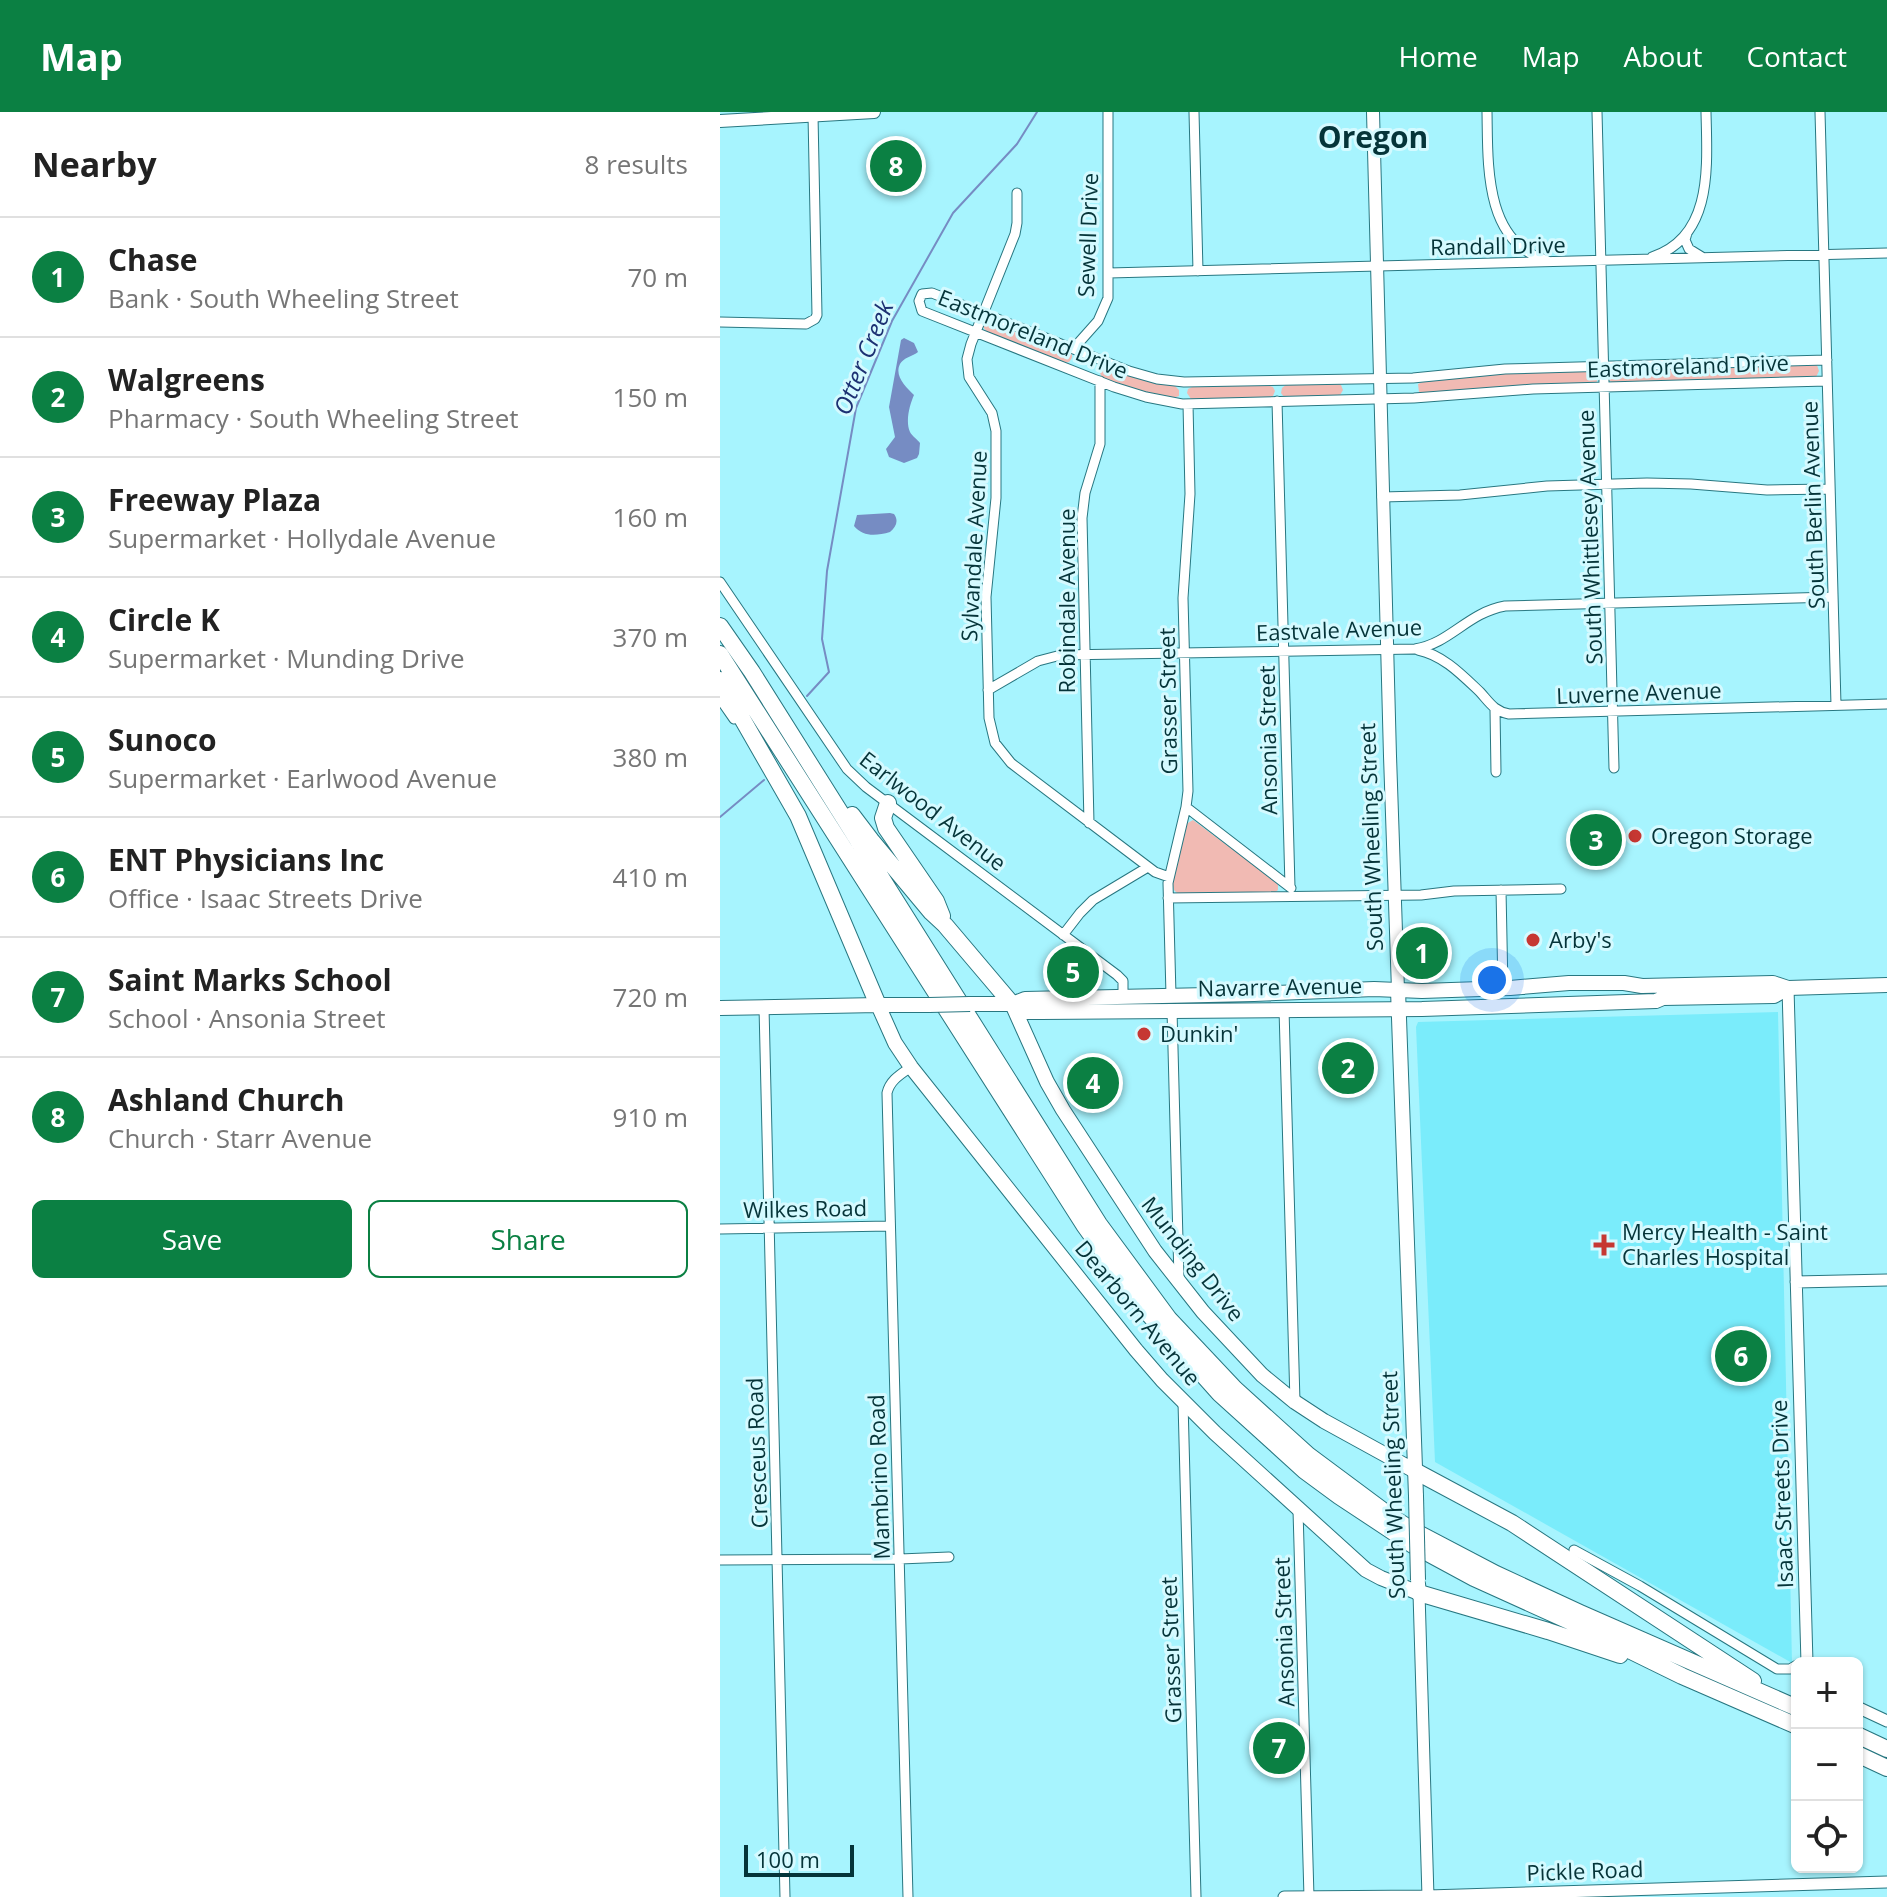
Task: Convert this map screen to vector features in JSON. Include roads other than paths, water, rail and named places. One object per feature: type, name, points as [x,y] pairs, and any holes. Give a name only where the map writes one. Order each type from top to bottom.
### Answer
[{"type":"highway","points":[[720,626],[752,672],[1099,1224],[1169,1319],[1235,1389],[1308,1455],[1412,1530],[1566,1607],[1695,1665],[1791,1704]]},
{"type":"highway","points":[[720,654],[1084,1225],[1145,1310],[1219,1393],[1305,1471],[1413,1545],[1474,1578],[1791,1723]]},
{"type":"highway","points":[[720,680],[804,828],[878,1005]]},
{"type":"highway","points":[[784,724],[871,840],[1012,1004]]},
{"type":"highway","points":[[888,803],[883,818],[886,828],[936,901],[945,925]]},
{"type":"highway","points":[[1415,1471],[1494,1512],[1791,1703]]},
{"type":"highway","points":[[1418,1586],[1682,1676]]},
{"type":"highway","points":[[1863,1738],[1887,1749]]},
{"type":"highway","points":[[1863,1757],[1887,1768]]},
{"type":"main road","points":[[720,121],[874,112]]},
{"type":"main road","name":"South Wheeling Street","points":[[1373,112],[1382,497],[1418,1586]]},
{"type":"main road","name":"Navarre Avenue","points":[[1012,1004],[1025,1012],[1062,1012],[1171,1000],[1361,989],[1503,989],[1569,983],[1642,986],[1773,983],[1788,988],[1887,985]]},
{"type":"main road","points":[[1510,1006],[1535,998],[1612,994],[1616,992],[1616,983]]},
{"type":"main road","points":[[1663,998],[1669,991],[1697,990],[1722,984]]},
{"type":"main road","name":"Navarre Avenue","points":[[720,1008],[1012,1004],[1025,999],[1123,1004],[1143,995],[1284,1009],[1510,1006],[1774,996],[1788,988]]},
{"type":"main road","points":[[1062,1012],[1065,1004],[1117,1003],[1143,995]]},
{"type":"main road","name":"Munding Drive","points":[[1012,1004],[1063,1110],[1129,1213],[1179,1283],[1253,1365],[1295,1402],[1415,1471]]},
{"type":"main road","name":"Dearborn Avenue","points":[[878,1005],[895,1043],[911,1067],[1136,1350],[1183,1402],[1366,1570],[1381,1578],[1418,1586]]},
{"type":"street","name":"Sewell Drive","points":[[1071,370],[1076,349],[1101,316],[1108,298],[1108,112]]},
{"type":"street","points":[[1194,112],[1198,271]]},
{"type":"street","points":[[1487,112],[1490,188],[1500,217],[1528,253],[1554,262]]},
{"type":"street","name":"South Whittlesey Avenue","points":[[1597,112],[1614,768]]},
{"type":"street","points":[[1642,260],[1669,250],[1681,240],[1700,206],[1707,169],[1706,112]]},
{"type":"street","name":"South Berlin Avenue","points":[[1820,112],[1836,705]]},
{"type":"street","points":[[720,322],[806,324],[815,319],[813,115]]},
{"type":"street","name":"Sylvandale Avenue","points":[[1017,193],[1016,229],[968,352],[968,373],[992,413],[996,431],[996,502],[986,590],[990,726],[995,743],[1011,763],[1148,867],[1169,877]]},
{"type":"street","points":[[1688,230],[1685,240],[1689,249],[1705,258]]},
{"type":"street","points":[[1499,264],[1509,259],[1514,251],[1512,236]]},
{"type":"street","name":"Randall Drive","points":[[1109,273],[1887,253]]},
{"type":"street","name":"Eastmoreland Drive","points":[[1827,360],[1505,369],[1413,378],[1184,382],[1150,377],[932,293],[920,297],[922,311],[1096,380],[1146,397],[1185,404],[1414,398],[1604,386],[1827,381]]},
{"type":"street","points":[[1096,380],[1100,359]]},
{"type":"street","points":[[1413,378],[1414,398]]},
{"type":"street","name":"Robindale Avenue","points":[[1089,823],[1082,518],[1085,493],[1100,444],[1096,380]]},
{"type":"street","points":[[1346,380],[1347,400]]},
{"type":"street","name":"Grasser Street","points":[[1179,1283],[1168,898],[1169,877],[1188,791],[1184,581],[1190,473],[1184,382]]},
{"type":"street","name":"Ansonia Street","points":[[1278,382],[1290,887]]},
{"type":"street","points":[[1382,497],[1606,484],[1830,489]]},
{"type":"street","name":"Earlwood Avenue","points":[[720,582],[847,769],[1122,979],[1123,1004]]},
{"type":"street","name":"Eastvale Avenue","points":[[988,690],[1042,659],[1061,655],[1415,649],[1438,642],[1470,619],[1498,608],[1833,597]]},
{"type":"street","points":[[1415,649],[1435,654],[1444,660],[1495,710],[1496,772]]},
{"type":"street","points":[[720,699],[775,776]]},
{"type":"street","name":"Luverne Avenue","points":[[1495,710],[1515,714],[1887,704]]},
{"type":"street","points":[[1186,807],[1303,897]]},
{"type":"street","points":[[1063,935],[1093,900],[1148,867]]},
{"type":"street","points":[[1168,898],[1426,895],[1454,891],[1561,889]]},
{"type":"street","points":[[1501,890],[1503,989]]},
{"type":"street","name":"Isaac Streets Drive","points":[[1788,988],[1803,1657]]},
{"type":"street","name":"Cresceus Road","points":[[764,1007],[785,1897]]},
{"type":"street","points":[[1284,1009],[1295,1402]]},
{"type":"street","name":"Mambrino Road","points":[[908,1897],[887,1093],[894,1080],[911,1067]]},
{"type":"street","name":"Wilkes Road","points":[[720,1229],[890,1226]]},
{"type":"street","points":[[1796,1282],[1887,1280]]},
{"type":"street","name":"Grasser Street","points":[[1183,1402],[1196,1897]]},
{"type":"street","name":"Ansonia Street","points":[[1298,1510],[1309,1897]]},
{"type":"street","points":[[1574,1550],[1662,1598],[1777,1669],[1791,1668]]},
{"type":"street","points":[[720,1560],[949,1557]]},
{"type":"street","name":"South Wheeling Street","points":[[1418,1586],[1428,1896]]},
{"type":"street","points":[[1863,1710],[1887,1721]]},
{"type":"street","name":"Pickle Road","points":[[1284,1897],[1428,1896],[1887,1882]]},
{"type":"waterway","name":"Otter Creek","points":[[807,696],[829,672],[822,639],[827,571],[856,408],[892,321],[953,213],[1017,144],[1037,112]]},
{"type":"waterway","name":"Otter Creek","points":[[720,817],[764,780]]},
{"type":"place","name":"Ashland Church","points":[[896,166]]},
{"type":"place","name":"Oregon Storage","points":[[1635,836]]},
{"type":"place","name":"Freeway Plaza","points":[[1596,840]]},
{"type":"place","name":"Arby's","points":[[1533,940]]},
{"type":"place","name":"Chase","points":[[1422,953]]},
{"type":"place","name":"Sunoco","points":[[1073,972]]},
{"type":"place","name":"Dunkin'","points":[[1144,1034]]},
{"type":"place","name":"Walgreens","points":[[1348,1068]]},
{"type":"place","name":"Circle K","points":[[1093,1083]]},
{"type":"place","name":"Mercy Health - Saint Charles Hospital","points":[[1604,1245]]},
{"type":"place","name":"ENT Physicians Inc","points":[[1741,1356]]},
{"type":"place","name":"Saint Marks School","points":[[1279,1748]]},
{"type":"district","name":"Oregon","points":[[1373,138]]}]
